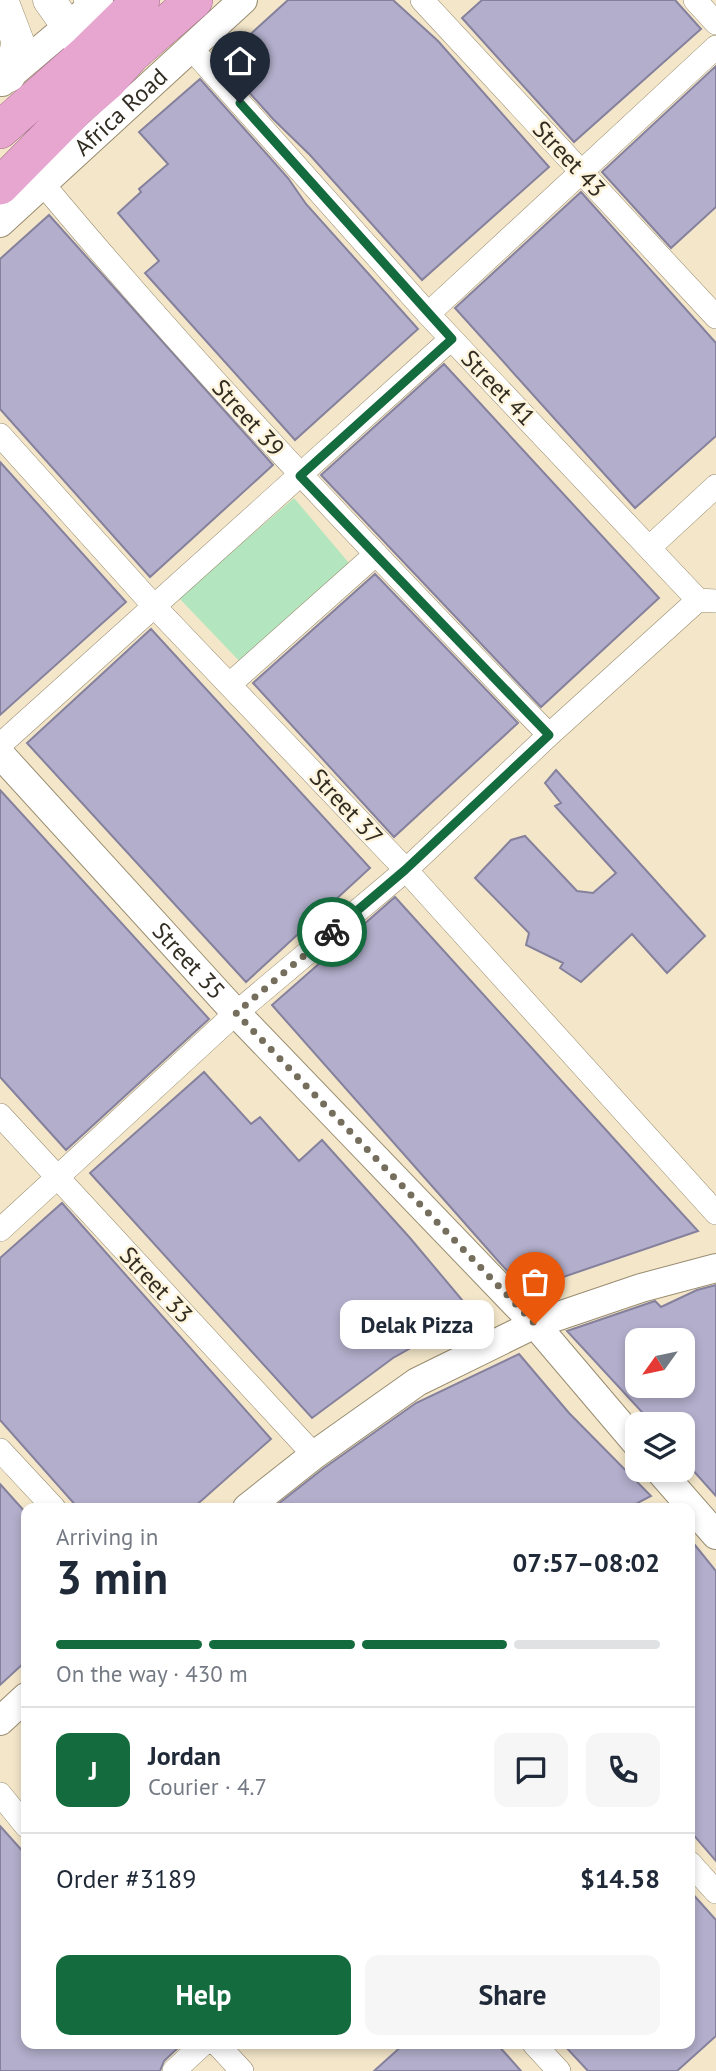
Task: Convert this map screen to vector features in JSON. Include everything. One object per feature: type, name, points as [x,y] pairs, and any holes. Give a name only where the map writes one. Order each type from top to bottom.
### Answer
[{"type":"highway","name":"Africa Road","points":[[0,186],[78,107],[87,54],[105,17],[141,0]]},
{"type":"highway","name":"Africa Road","points":[[105,17],[194,0]]},
{"type":"highway","name":"Africa Road","points":[[0,130],[87,54]]},
{"type":"main road","points":[[2,0],[18,42],[4,80]]},
{"type":"main road","points":[[49,0],[87,54]]},
{"type":"street","name":"Africa Road","points":[[0,223],[243,0]]},
{"type":"street","name":"Street 43","points":[[422,0],[716,317]]},
{"type":"street","points":[[695,0],[716,23]]},
{"type":"street","name":"Street 41","points":[[190,47],[428,314],[649,547],[707,601]]},
{"type":"street","points":[[428,314],[580,170],[716,47]]},
{"type":"street","name":"Africa Road","points":[[4,80],[87,54]]},
{"type":"street","name":"Street 39","points":[[43,184],[110,264],[300,476],[549,735]]},
{"type":"street","points":[[0,745],[452,339]]},
{"type":"street","name":"Street 37","points":[[0,435],[154,606],[405,870],[716,1213]]},
{"type":"street","points":[[649,547],[716,486]]},
{"type":"street","points":[[230,684],[376,554]]},
{"type":"street","points":[[0,1230],[236,1013],[405,870],[549,735],[707,601]]},
{"type":"street","name":"Street 35","points":[[0,754],[236,1013],[535,1324],[625,1430]]},
{"type":"street","name":"Street 33","points":[[0,1115],[314,1455]]},
{"type":"street","points":[[253,1503],[314,1455],[417,1382],[535,1324],[641,1288],[716,1268]]},
{"type":"street","points":[[0,1450],[49,1503]]},
{"type":"street","points":[[668,1482],[685,1503]]},
{"type":"street","points":[[695,1514],[716,1535]]},
{"type":"street","points":[[0,1721],[21,1702]]},
{"type":"street","points":[[0,1794],[21,1820]]},
{"type":"street","points":[[695,1869],[716,1892]]},
{"type":"street","points":[[174,2071],[198,2049]]},
{"type":"street","points":[[222,2049],[242,2071]]},
{"type":"street","points":[[539,2049],[559,2071]]},
{"type":"green space","points":[[294,498],[354,569],[244,666],[179,598]]},
{"type":"building","points":[[288,0],[393,0],[438,41],[549,167],[422,280],[221,61]]},
{"type":"building","points":[[482,0],[675,0],[701,29],[574,142],[462,18]]},
{"type":"building","points":[[716,66],[716,207],[671,248],[602,172]]},
{"type":"building","points":[[200,79],[288,178],[306,204],[418,329],[295,440],[145,273],[159,261],[118,213],[141,192],[139,189],[168,164],[139,132]]},
{"type":"building","points":[[581,192],[716,343],[716,436],[635,508],[455,308]]},
{"type":"building","points":[[49,215],[273,465],[150,577],[0,409],[0,259]]},
{"type":"building","points":[[444,364],[659,598],[541,707],[321,475]]},
{"type":"building","points":[[0,462],[126,602],[0,715]]},
{"type":"building","points":[[375,574],[518,723],[394,837],[253,683]]},
{"type":"building","points":[[151,629],[370,868],[246,982],[27,743]]},
{"type":"building","points":[[556,770],[705,936],[667,973],[632,934],[581,982],[560,968],[563,963],[526,945],[529,933],[475,878],[511,840],[525,836],[577,891],[593,893],[616,873],[555,806],[561,803],[545,783]]},
{"type":"building","points":[[0,790],[209,1019],[66,1150],[0,1077]]},
{"type":"building","points":[[395,897],[698,1231],[525,1290],[500,1263],[272,1005]]},
{"type":"building","points":[[204,1072],[251,1124],[260,1117],[299,1161],[322,1140],[473,1313],[393,1358],[312,1418],[90,1173]]},
{"type":"building","points":[[62,1203],[271,1439],[199,1503],[74,1503],[0,1420],[0,1258]]},
{"type":"building","points":[[716,1285],[716,1496],[695,1473],[695,1412],[642,1412],[629,1398],[695,1398],[695,1328],[625,1328],[625,1394],[567,1331],[655,1301],[661,1307],[697,1290]]},
{"type":"building","points":[[519,1354],[569,1413],[625,1470],[625,1482],[637,1482],[651,1496],[638,1503],[279,1503],[416,1403]]},
{"type":"building","points":[[0,1484],[21,1507],[21,1666],[0,1685]]},
{"type":"building","points":[[695,1545],[716,1571],[716,1861],[695,1837]]},
{"type":"building","points":[[0,1826],[21,1849],[21,2049],[177,2049],[164,2061],[160,2071],[0,2071]]},
{"type":"building","points":[[695,1897],[716,1920],[716,2036],[677,2071],[588,2071],[568,2049],[695,2049]]},
{"type":"building","points":[[398,2049],[501,2049],[521,2071],[374,2071]]},
{"type":"way so far","points":[[332,932],[236,1013],[535,1324]]},
{"type":"place","name":"Delak Pizza","points":[[535,1324]]},
{"type":"route","points":[[240,103],[452,339],[300,476],[549,735],[405,870],[332,932]]}]
